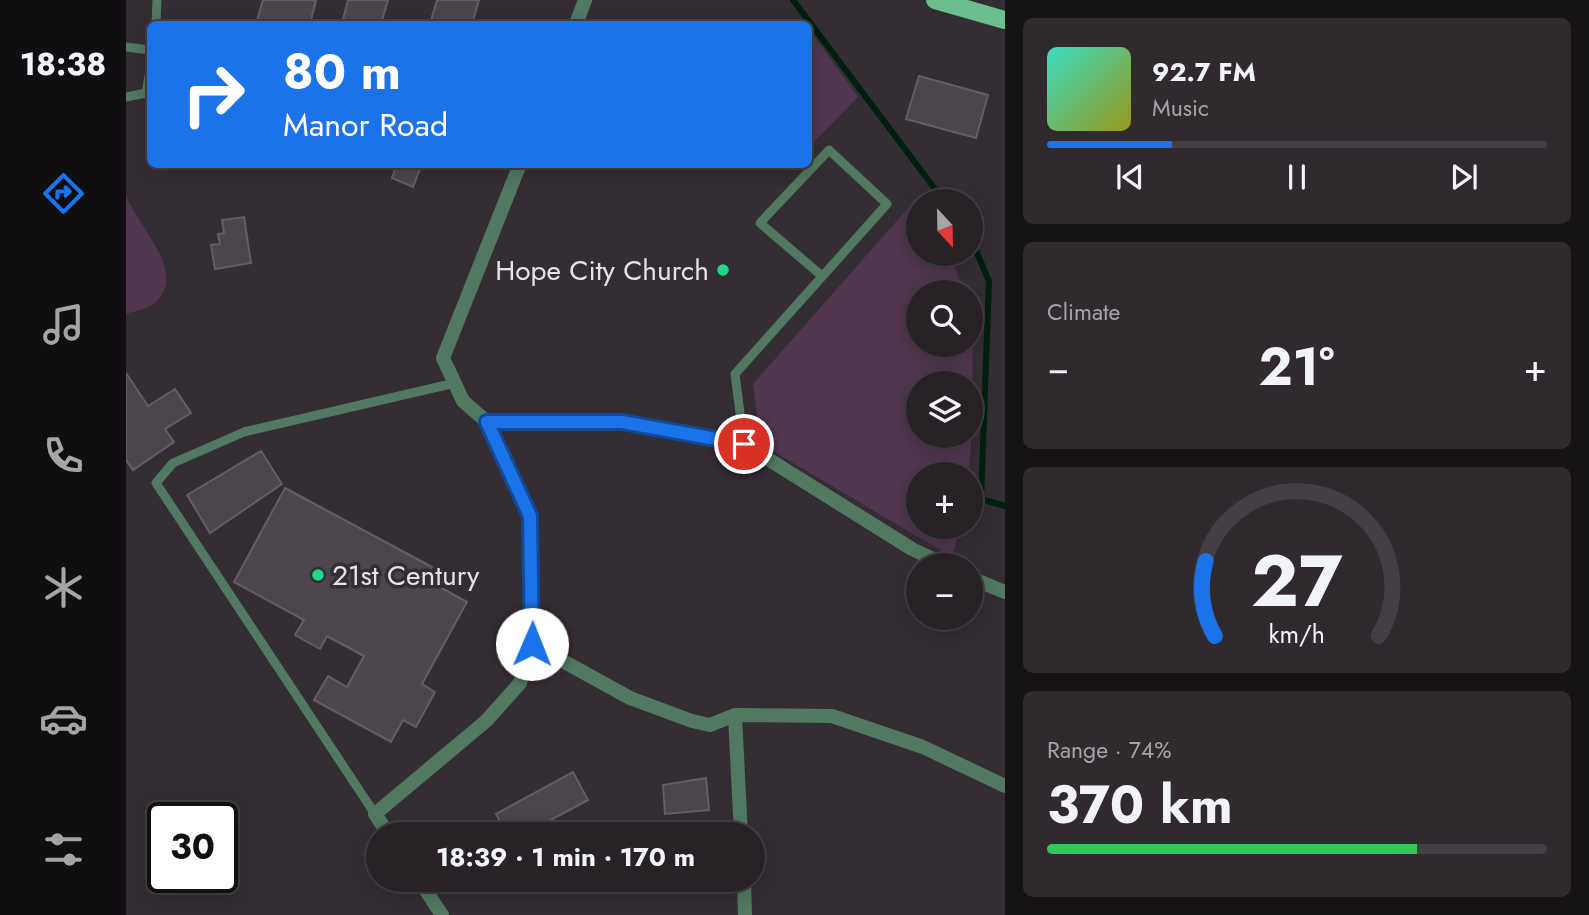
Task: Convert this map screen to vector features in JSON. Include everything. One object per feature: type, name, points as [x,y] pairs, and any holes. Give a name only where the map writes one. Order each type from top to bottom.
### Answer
[{"type":"main road","points":[[934,0],[1004,20]]},
{"type":"street","points":[[577,21],[585,0]]},
{"type":"street","points":[[380,822],[375,814],[486,721],[520,683],[532,644],[530,516],[487,422],[463,401],[443,358],[518,168]]},
{"type":"street","points":[[487,422],[622,422],[744,444],[920,553]]},
{"type":"street","points":[[983,583],[1004,592]]},
{"type":"street","points":[[532,644],[630,698],[692,721],[710,725],[735,715],[832,716],[923,747],[1004,786]]},
{"type":"street","points":[[735,715],[740,822]]},
{"type":"street","points":[[427,892],[442,915]]},
{"type":"street","points":[[745,892],[746,915]]},
{"type":"lane","points":[[156,21],[157,0]]},
{"type":"lane","points":[[126,47],[147,50]]},
{"type":"lane","points":[[126,97],[146,93],[147,87]]},
{"type":"lane","points":[[744,444],[735,374],[887,204],[829,150],[760,223],[822,276]]},
{"type":"lane","points":[[375,814],[156,483],[173,463],[244,432],[455,383]]},
{"type":"shaded area","points":[[814,36],[858,97],[812,144]]},
{"type":"shaded area","points":[[126,195],[157,249],[166,277],[164,290],[156,302],[126,314]]},
{"type":"shaded area","points":[[906,210],[906,266],[954,266],[960,280],[906,280],[906,357],[973,357],[972,371],[906,371],[906,448],[971,448],[969,462],[906,462],[906,530],[761,444],[753,384]]},
{"type":"shaded area","points":[[922,539],[957,539],[953,553],[945,553]]},
{"type":"building","points":[[263,0],[316,0],[311,21],[257,21]]},
{"type":"building","points":[[348,0],[388,0],[382,21],[343,21]]},
{"type":"building","points":[[437,0],[479,0],[473,21],[431,21]]},
{"type":"building","points":[[919,76],[988,95],[976,138],[906,119]]},
{"type":"building","points":[[396,168],[420,168],[413,187],[392,178]]},
{"type":"building","points":[[244,217],[251,263],[215,269],[211,245],[220,244],[218,234],[224,233],[222,220]]},
{"type":"building","points":[[126,373],[148,406],[175,389],[191,413],[165,429],[174,442],[133,470],[126,460]]},
{"type":"building","points":[[261,451],[282,484],[210,533],[187,495]]},
{"type":"building","points":[[285,488],[432,567],[425,579],[467,602],[422,684],[435,692],[416,727],[403,720],[391,742],[314,700],[328,676],[347,687],[364,656],[327,636],[320,649],[295,635],[304,620],[234,582]]},
{"type":"building","points":[[573,772],[588,800],[547,822],[500,822],[496,814]]},
{"type":"building","points":[[706,778],[709,810],[665,814],[663,785]]},
{"type":"waterway","points":[[793,0],[809,21]]},
{"type":"waterway","points":[[812,25],[935,189]]},
{"type":"waterway","points":[[983,266],[989,281],[981,499],[1005,506]]},
{"type":"place","name":"Hope City Church","points":[[723,270]]},
{"type":"place","name":"21st Century","points":[[318,575]]},
{"type":"route","points":[[532,644],[530,516],[487,422],[622,422],[744,444]]}]
